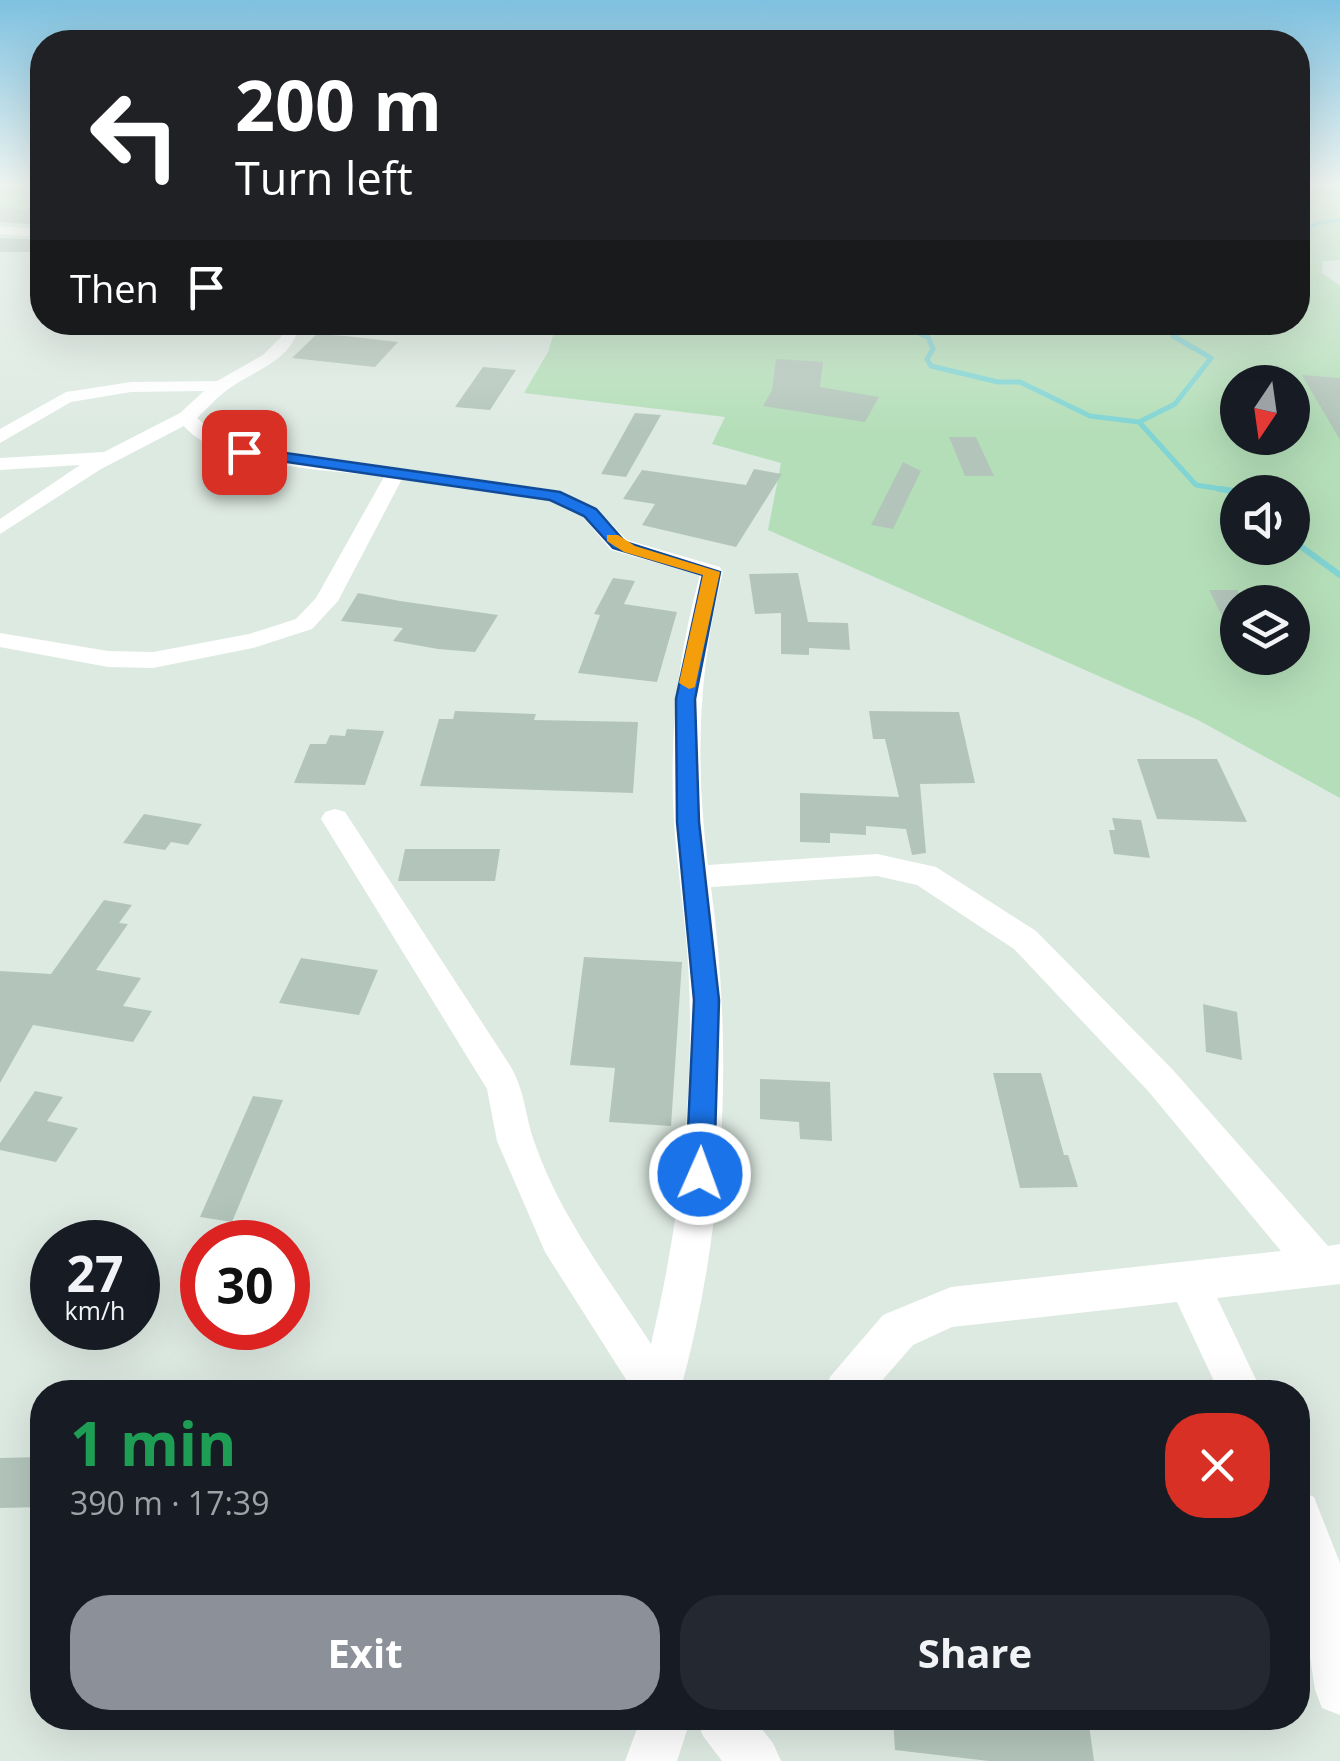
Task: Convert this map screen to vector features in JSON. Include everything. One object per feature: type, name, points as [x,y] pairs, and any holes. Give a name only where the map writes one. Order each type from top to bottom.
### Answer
[{"type":"street","points":[[5,520],[106,458],[186,417],[221,386],[279,352],[290,335]]},
{"type":"street","points":[[0,437],[66,397],[131,387],[221,386]]},
{"type":"street","points":[[186,417],[214,442],[244,452],[554,496],[590,513],[619,545],[712,572],[686,699],[688,822],[706,1000],[700,1174],[673,1347],[662,1380]]},
{"type":"street","points":[[0,464],[106,458]]},
{"type":"street","points":[[0,640],[108,660],[153,660],[253,641],[304,624],[326,601],[396,473]]},
{"type":"street","points":[[335,819],[499,1078],[512,1112],[515,1141],[559,1238],[650,1380]]},
{"type":"street","points":[[694,877],[877,865],[925,875],[1025,940],[1329,1264]]},
{"type":"street","points":[[855,1380],[898,1330],[951,1307],[1329,1264]]},
{"type":"street","points":[[1187,1280],[1235,1380]]},
{"type":"street","points":[[1310,1553],[1335,1637],[1340,1690]]},
{"type":"street","points":[[652,1761],[662,1730]]},
{"type":"street","points":[[730,1730],[755,1761]]},
{"type":"green space","points":[[1310,267],[1322,267],[1322,273],[1340,286],[1340,798],[1198,720],[768,530],[781,463],[712,444],[725,417],[524,393],[553,335],[1310,335]]},
{"type":"building","points":[[316,335],[398,342],[375,367],[292,358]]},
{"type":"building","points":[[776,359],[823,362],[820,387],[879,397],[865,422],[763,406],[772,390]]},
{"type":"building","points":[[483,367],[516,370],[490,410],[455,407]]},
{"type":"building","points":[[1310,376],[1340,378],[1340,440],[1310,389]]},
{"type":"building","points":[[635,413],[661,415],[626,477],[601,474]]},
{"type":"building","points":[[949,437],[976,437],[994,476],[965,476]]},
{"type":"building","points":[[903,462],[921,471],[893,529],[871,525]]},
{"type":"building","points":[[754,469],[782,474],[736,547],[642,525],[655,504],[623,499],[642,470],[746,485]]},
{"type":"building","points":[[798,573],[808,622],[848,623],[850,650],[809,648],[809,655],[781,654],[781,613],[755,614],[749,574]]},
{"type":"building","points":[[613,578],[635,581],[624,604],[677,612],[657,682],[578,673],[600,615],[594,614]]},
{"type":"building","points":[[1209,590],[1220,590],[1220,612]]},
{"type":"building","points":[[358,593],[498,615],[475,652],[438,649],[393,641],[403,628],[341,621]]},
{"type":"building","points":[[455,711],[536,714],[534,720],[638,722],[633,793],[420,786],[439,719],[453,719]]},
{"type":"building","points":[[869,711],[959,712],[975,783],[920,784],[926,853],[912,855],[906,829],[866,826],[866,835],[830,833],[830,843],[800,842],[800,793],[899,797],[885,739],[873,739]]},
{"type":"building","points":[[347,729],[384,731],[365,785],[294,783],[310,744],[326,744],[330,735],[345,736]]},
{"type":"building","points":[[1137,759],[1217,759],[1247,822],[1157,819]]},
{"type":"building","points":[[144,814],[202,824],[188,845],[171,842],[165,850],[123,843]]},
{"type":"building","points":[[1112,818],[1141,820],[1150,858],[1114,854],[1109,830],[1115,830]]},
{"type":"building","points":[[405,849],[500,849],[495,881],[398,881]]},
{"type":"building","points":[[104,900],[132,905],[119,923],[128,924],[96,970],[141,978],[123,1006],[152,1011],[133,1042],[33,1025],[0,1083],[0,971],[51,974]]},
{"type":"building","points":[[584,957],[682,962],[671,1126],[609,1122],[615,1068],[570,1065]]},
{"type":"building","points":[[301,958],[378,970],[359,1015],[279,1003]]},
{"type":"building","points":[[1203,1004],[1237,1012],[1242,1060],[1206,1052]]},
{"type":"building","points":[[993,1073],[1041,1073],[1064,1155],[1068,1155],[1078,1187],[1020,1188]]},
{"type":"building","points":[[760,1079],[830,1082],[832,1141],[800,1139],[799,1122],[760,1119]]},
{"type":"building","points":[[35,1091],[63,1097],[47,1121],[78,1128],[56,1162],[0,1150],[0,1143]]},
{"type":"building","points":[[253,1096],[283,1100],[233,1220],[200,1217]]},
{"type":"building","points":[[30,1457],[30,1507],[0,1508],[0,1458]]},
{"type":"building","points":[[894,1730],[1090,1730],[1094,1761],[989,1761],[895,1750]]},
{"type":"waterway","points":[[923,335],[933,349],[927,359],[931,366],[998,382],[1020,382],[1090,416],[1139,422]]},
{"type":"waterway","points":[[1139,422],[1175,404],[1211,358],[1175,335]]},
{"type":"waterway","points":[[1139,422],[1196,485],[1220,489]]},
{"type":"waterway","points":[[1310,553],[1340,575]]},
{"type":"slow traffic","points":[[613,538],[630,549],[712,572],[689,683]]},
{"type":"route","points":[[244,452],[554,496],[578,504],[590,513],[619,545],[712,572],[686,699],[688,822],[706,1000],[700,1174]]}]
